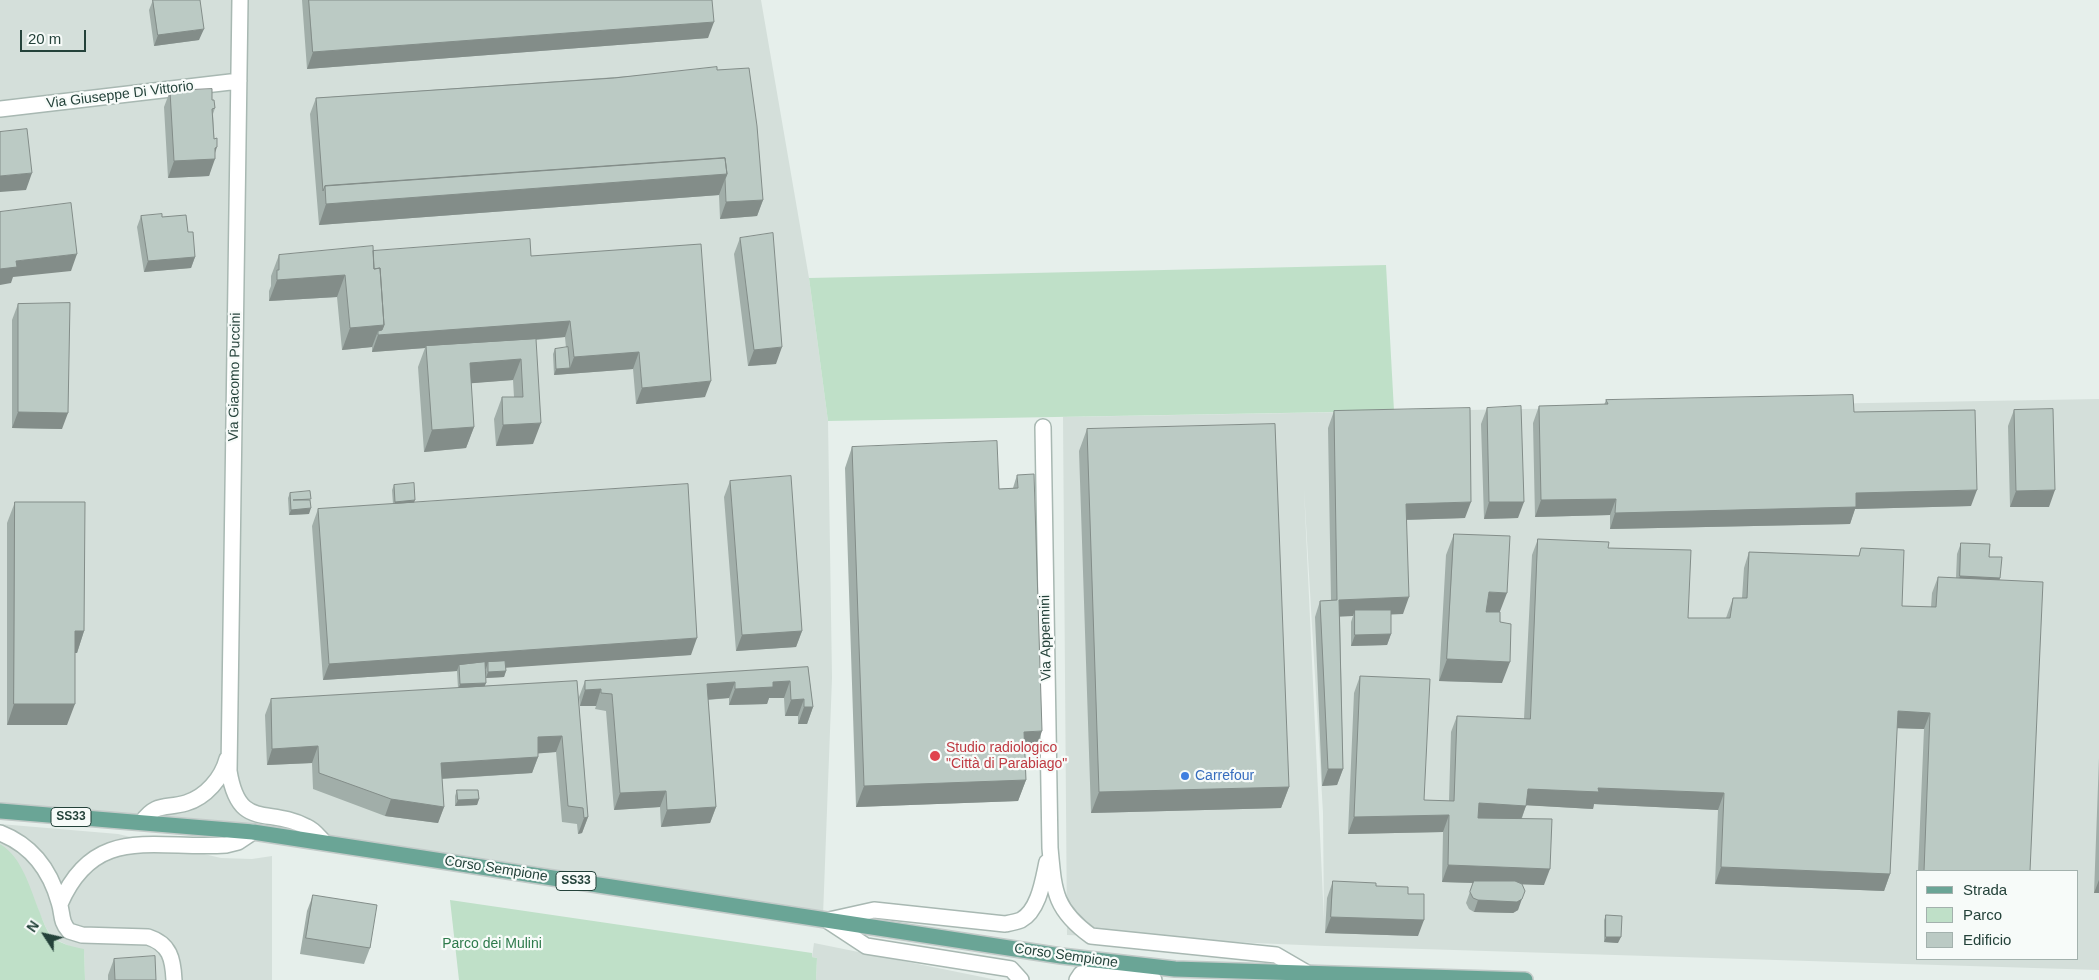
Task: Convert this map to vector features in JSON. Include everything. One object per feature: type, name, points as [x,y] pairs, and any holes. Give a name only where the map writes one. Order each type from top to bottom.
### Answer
[{"type":"main road","name":"Corso Sempione","points":[[0,811],[254,832],[1061,956],[1175,969],[1525,980]]},
{"type":"street","name":"Via Giacomo Puccini","points":[[228,755],[240,0]]},
{"type":"street","name":"Via Giuseppe Di Vittorio","points":[[0,109],[239,81]]},
{"type":"street","name":"Via Appennini","points":[[1043,427],[1050,848],[1054,888],[1063,909],[1076,925],[1091,936],[1276,955],[1307,973]]},
{"type":"street","points":[[142,822],[154,809],[187,802],[207,791],[222,772],[228,755]]},
{"type":"street","points":[[228,755],[234,792],[243,807],[257,814],[305,826],[324,842]]},
{"type":"street","points":[[60,904],[67,887],[80,871],[104,851],[129,846],[226,845],[238,842],[254,832]]},
{"type":"street","points":[[0,833],[26,846],[36,856],[51,879],[60,904],[63,924],[73,934],[148,937],[157,940],[165,946],[170,954],[174,980]]},
{"type":"street","name":"Via Appennini","points":[[828,920],[874,910],[1005,924],[1022,920],[1032,907],[1042,886],[1050,848]]},
{"type":"street","name":"Corso Sempione","points":[[828,920],[866,946],[1010,969],[1020,980]]},
{"type":"street","name":"Corso Sempione","points":[[1290,980],[1307,973]]},
{"type":"street","name":"Corso Sempione","points":[[1077,980],[1081,974],[1154,980]]},
{"type":"shaded area","points":[[0,0],[761,0],[809,278],[828,421],[832,678],[823,916],[228,826],[0,808]]},
{"type":"shaded area","points":[[2099,399],[2099,970],[1325,946],[1067,935],[1063,417]],"holes":[[[1304,489],[1323,813],[1324,921]]]},
{"type":"shaded area","points":[[0,824],[118,834],[221,858],[252,859],[272,856],[272,980],[85,980],[84,950],[71,947],[53,938],[46,928],[30,891],[0,844]]},
{"type":"shaded area","points":[[814,943],[997,980],[816,980],[817,958],[812,957]]},
{"type":"green space","points":[[1386,265],[1394,411],[828,421],[809,278]]},
{"type":"green space","points":[[0,844],[15,857],[25,875],[45,925],[52,937],[63,943],[84,949],[85,980],[0,980]]},
{"type":"green space","name":"Parco dei Mulini","points":[[450,900],[812,953],[812,957],[817,958],[816,980],[459,980]]},
{"type":"building","points":[[153,0],[200,0],[204,29],[158,35]]},
{"type":"building","points":[[309,0],[712,0],[714,22],[313,52]]},
{"type":"building","points":[[717,67],[717,70],[749,68],[757,126],[763,200],[726,202],[725,179],[727,174],[725,158],[325,186],[323,191],[316,98],[614,78]]},
{"type":"building","points":[[212,89],[212,100],[214,100],[215,108],[212,109],[214,139],[217,138],[215,159],[174,161],[170,91]]},
{"type":"building","points":[[27,129],[32,173],[0,176],[0,132]]},
{"type":"building","points":[[725,158],[727,174],[326,204],[325,186]]},
{"type":"building","points":[[71,203],[77,254],[16,261],[17,267],[0,269],[0,212]]},
{"type":"building","points":[[162,214],[162,217],[186,215],[188,232],[193,232],[195,257],[148,261],[141,216]]},
{"type":"building","points":[[773,233],[782,347],[754,350],[740,238]]},
{"type":"building","points":[[530,239],[531,256],[701,244],[711,381],[642,388],[639,352],[574,357],[570,321],[378,335],[378,331],[382,330],[384,325],[380,268],[374,269],[373,251]]},
{"type":"building","points":[[373,246],[374,269],[380,268],[384,325],[350,328],[345,275],[277,280],[279,255]]},
{"type":"building","points":[[70,303],[68,413],[18,412],[18,304]]},
{"type":"building","points":[[536,339],[541,423],[503,425],[502,397],[523,397],[521,359],[470,363],[474,427],[432,430],[426,346]]},
{"type":"building","points":[[568,347],[570,368],[556,369],[555,349]]},
{"type":"building","points":[[1853,395],[1854,412],[1975,410],[1977,490],[1856,493],[1856,507],[1615,513],[1616,499],[1541,500],[1539,406],[1608,404],[1606,400]]},
{"type":"building","points":[[1521,406],[1524,502],[1489,502],[1487,408]]},
{"type":"building","points":[[1470,408],[1471,502],[1406,504],[1409,597],[1339,600],[1343,769],[1328,769],[1320,601],[1337,600],[1334,411]]},
{"type":"building","points":[[2053,409],[2055,490],[2016,491],[2014,410]]},
{"type":"building","points":[[1275,424],[1289,787],[1099,792],[1087,429]]},
{"type":"building","points":[[997,441],[999,489],[1018,488],[1017,475],[1034,474],[1042,731],[1024,732],[1026,780],[864,786],[852,447]]},
{"type":"building","points":[[791,476],[802,631],[742,635],[730,481]]},
{"type":"building","points":[[414,483],[415,500],[395,502],[394,485]]},
{"type":"building","points":[[688,484],[697,638],[329,664],[318,509]]},
{"type":"building","points":[[310,491],[311,499],[293,500],[310,500],[311,508],[291,510],[290,493]]},
{"type":"building","points":[[15,502],[85,502],[84,631],[75,631],[75,704],[14,704]]},
{"type":"building","points":[[1454,534],[1510,536],[1507,593],[1489,592],[1486,612],[1500,612],[1500,622],[1511,624],[1510,662],[1447,659]]},
{"type":"building","points":[[1538,539],[1609,542],[1608,548],[1691,550],[1688,618],[1730,618],[1733,598],[1747,598],[1749,552],[1859,556],[1861,548],[1904,550],[1902,606],[1936,607],[1938,577],[2043,582],[2030,870],[1924,870],[1930,713],[1898,711],[1890,874],[1721,867],[1724,793],[1598,788],[1599,792],[1528,789],[1526,806],[1479,803],[1478,818],[1552,819],[1550,869],[1448,865],[1449,815],[1354,817],[1360,676],[1430,679],[1424,800],[1454,801],[1457,716],[1530,719]]},
{"type":"building","points":[[1961,543],[1990,544],[1989,557],[2002,557],[2000,578],[1960,576]]},
{"type":"building","points":[[1355,610],[1391,610],[1391,634],[1355,635]]},
{"type":"building","points":[[505,661],[506,671],[488,672],[488,662]]},
{"type":"building","points":[[485,662],[486,683],[460,684],[459,665]]},
{"type":"building","points":[[808,667],[813,707],[804,707],[804,699],[791,700],[790,681],[773,682],[773,687],[735,689],[735,682],[707,684],[716,807],[667,810],[666,791],[620,793],[612,694],[601,693],[601,689],[585,690],[585,681]]},
{"type":"building","points":[[577,681],[588,817],[584,818],[583,808],[568,806],[562,736],[538,737],[538,757],[441,763],[444,807],[391,799],[319,773],[318,746],[272,749],[271,699]]},
{"type":"building","points":[[457,790],[478,790],[479,799],[458,800]]},
{"type":"building","points":[[1333,881],[1376,883],[1376,886],[1408,887],[1408,894],[1424,894],[1424,920],[1331,917]]},
{"type":"building","points":[[1474,881],[1515,881],[1522,884],[1525,891],[1522,899],[1517,902],[1478,900],[1473,898],[1470,892]]},
{"type":"building","points":[[313,895],[377,905],[370,948],[306,938]]},
{"type":"building","points":[[1606,915],[1622,916],[1621,937],[1606,937]]},
{"type":"building","points":[[155,956],[156,980],[115,980],[114,959]]},
{"type":"place","name":"Studio radiologico \"Città di Parabiago\"","points":[[935,756]]},
{"type":"place","name":"Carrefour","points":[[1185,776]]}]
